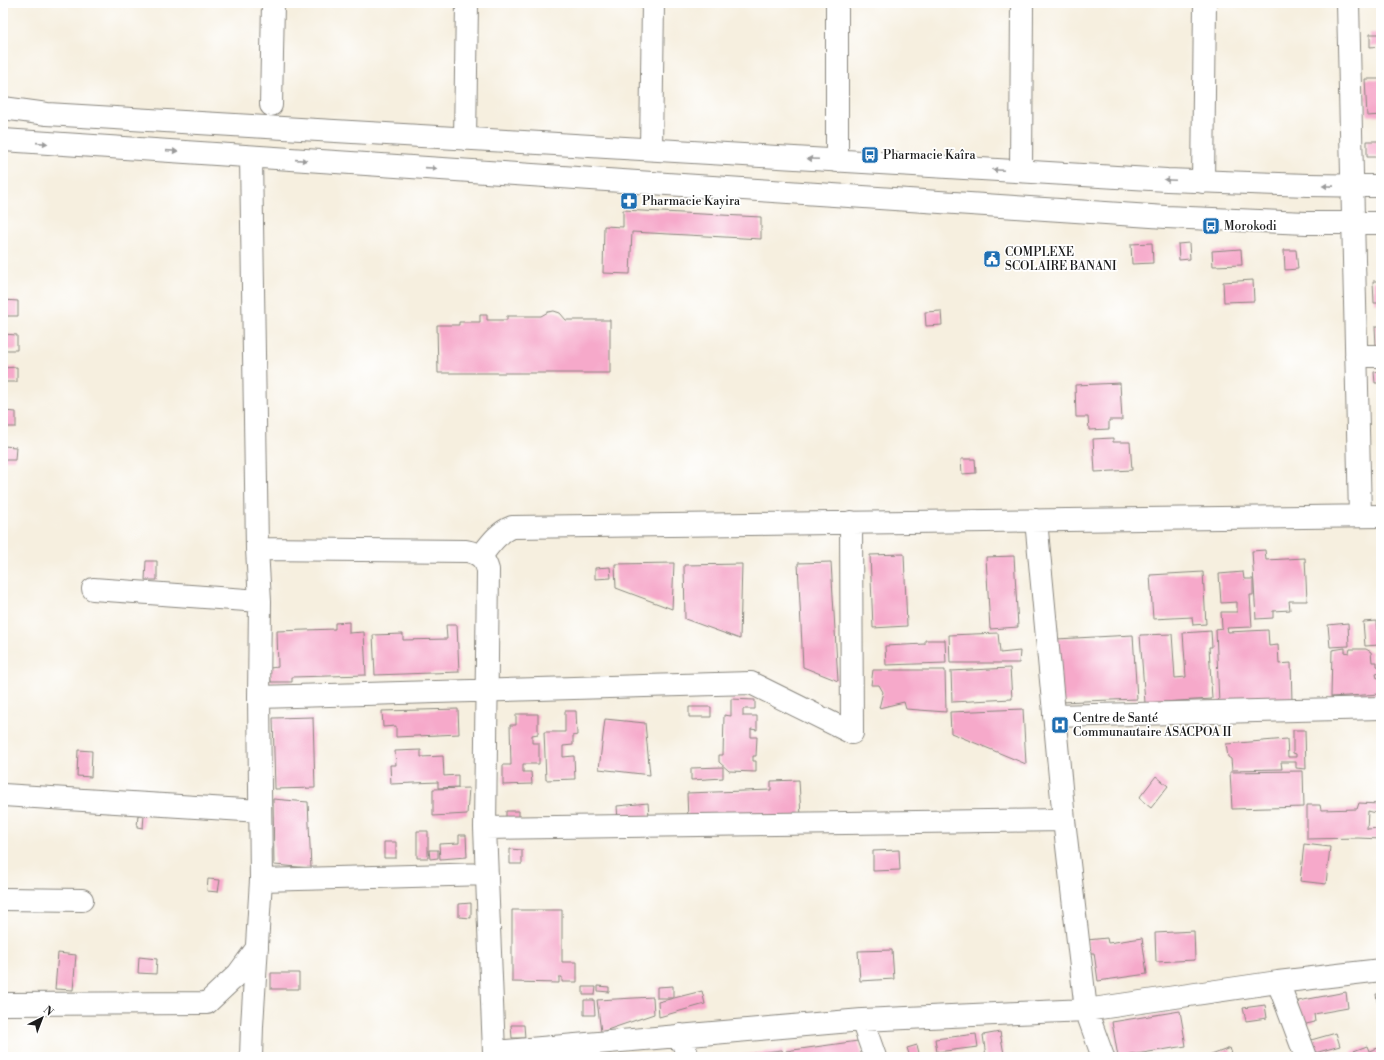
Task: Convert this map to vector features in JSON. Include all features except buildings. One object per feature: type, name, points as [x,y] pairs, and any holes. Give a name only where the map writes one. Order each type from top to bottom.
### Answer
[{"type":"street","points":[[271,105],[273,3]]},
{"type":"street","points":[[465,139],[467,3]]},
{"type":"street","points":[[651,150],[653,3]]},
{"type":"street","points":[[837,3],[837,161]]},
{"type":"street","points":[[1021,171],[1022,3]]},
{"type":"street","points":[[1203,182],[1205,3]]},
{"type":"street","points":[[1348,3],[1360,516]]},
{"type":"street","points":[[3,108],[47,114],[1203,182],[1381,186]]},
{"type":"street","points":[[3,140],[1166,217],[1381,223]]},
{"type":"street","points":[[251,157],[257,550],[260,601],[259,697],[261,880],[251,1057]]},
{"type":"street","points":[[1356,356],[1381,356]]},
{"type":"street","points":[[481,556],[498,536],[512,527],[1381,516]]},
{"type":"street","points":[[1036,520],[1064,820],[1086,1010],[1103,1057]]},
{"type":"street","points":[[259,697],[751,683],[852,733],[851,522]]},
{"type":"street","points":[[257,550],[473,552],[481,556],[486,562],[488,570],[485,828],[494,1054],[680,1035],[862,1020],[1086,1010],[1278,982],[1381,970]]},
{"type":"street","points":[[94,589],[260,601]]},
{"type":"street","points":[[1054,716],[1381,708]]},
{"type":"street","points":[[3,796],[260,811]]},
{"type":"street","points":[[485,828],[1064,820]]},
{"type":"street","points":[[261,880],[487,874]]},
{"type":"street","points":[[3,899],[82,900]]},
{"type":"street","points":[[3,1004],[207,1003],[238,974],[257,948]]},
{"type":"street","points":[[1278,982],[1306,1057]]},
{"type":"street","points":[[862,1020],[875,1057]]},
{"type":"street","points":[[680,1035],[688,1057]]},
{"type":"place","name":"Pharmacie Kaîra","points":[[870,155]]},
{"type":"place","name":"Pharmacie Kayira","points":[[629,201]]},
{"type":"place","name":"Morokodi","points":[[1211,226]]},
{"type":"place","name":"COMPLEXE SCOLAIRE BANANI","points":[[992,259]]},
{"type":"place","name":"Centre de Santé Communautaire ASACPOA II","points":[[1060,725]]}]
